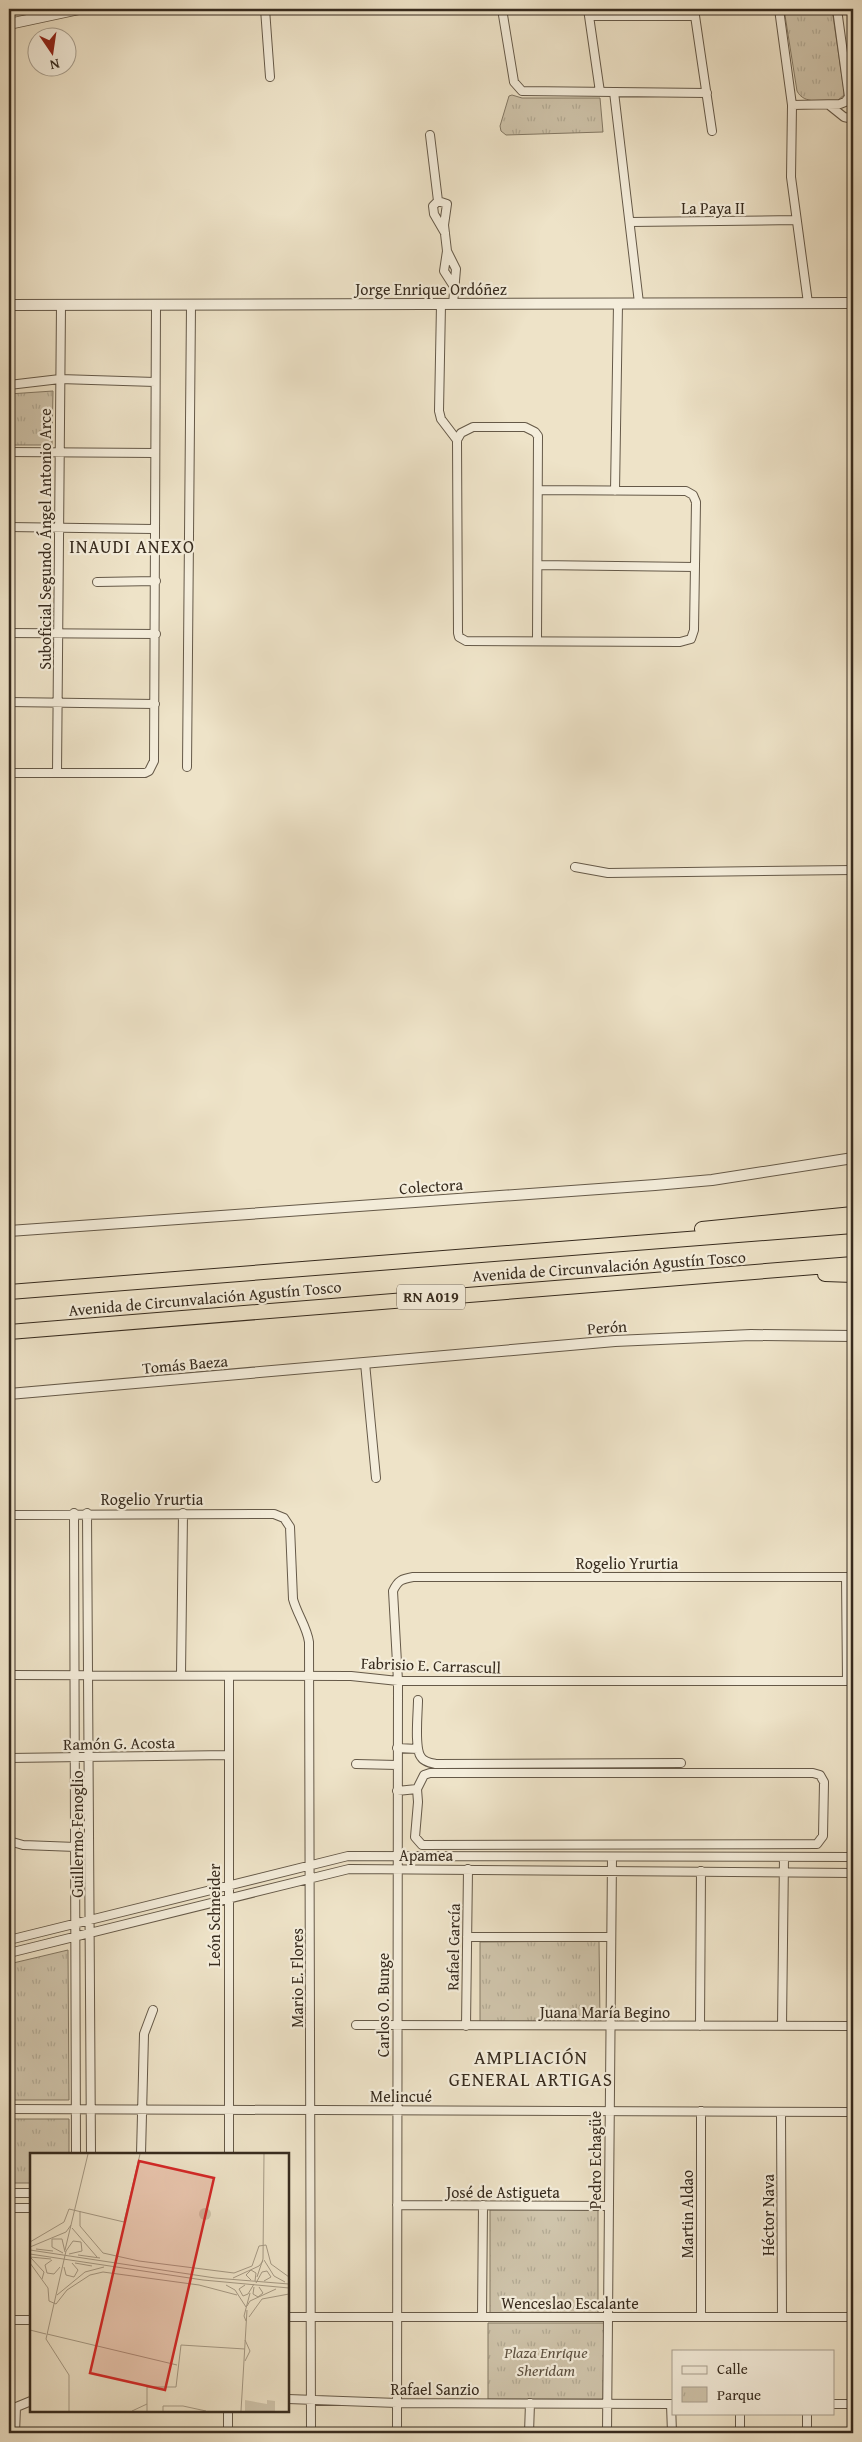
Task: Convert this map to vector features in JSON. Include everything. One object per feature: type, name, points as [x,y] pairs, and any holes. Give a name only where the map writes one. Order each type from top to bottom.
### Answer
[{"type":"highway","points":[[595,1246],[726,1226],[853,1214]]},
{"type":"highway","name":"Avenida de Circunvalación Agustín Tosco","points":[[9,1292],[853,1226]]},
{"type":"highway","name":"Avenida de Circunvalación Agustín Tosco","points":[[9,1332],[853,1264]]},
{"type":"highway","points":[[752,1272],[853,1275]]},
{"type":"street","points":[[9,24],[79,9]]},
{"type":"street","points":[[265,9],[270,76]]},
{"type":"street","points":[[502,9],[514,82],[517,87],[528,92],[707,93]]},
{"type":"street","points":[[779,9],[792,105],[791,177],[808,303]]},
{"type":"street","points":[[792,105],[846,102],[849,97],[851,91],[836,9]]},
{"type":"street","points":[[600,92],[589,12],[694,12],[712,131]]},
{"type":"street","points":[[614,92],[639,303]]},
{"type":"street","points":[[829,104],[844,117],[853,118]]},
{"type":"street","points":[[430,135],[438,201]]},
{"type":"street","points":[[438,201],[447,204],[445,233],[447,251],[444,271],[453,285]]},
{"type":"street","points":[[438,201],[433,206],[433,211],[445,233]]},
{"type":"street","name":"La Paya II","points":[[630,222],[796,220]]},
{"type":"street","points":[[447,251],[456,269],[453,285],[453,304]]},
{"type":"street","name":"Jorge Enrique Ordóñez","points":[[9,304],[853,303]]},
{"type":"street","points":[[441,304],[438,412],[457,440]]},
{"type":"street","points":[[615,491],[618,304]]},
{"type":"street","name":"Suboficial Segundo Ángel Antonio Arce","points":[[57,773],[60,305]]},
{"type":"street","points":[[9,773],[140,773],[149,771],[154,761],[156,305]]},
{"type":"street","points":[[187,767],[191,305]]},
{"type":"street","points":[[9,385],[60,380],[155,382]]},
{"type":"street","points":[[537,641],[538,490],[539,442],[535,432],[525,427],[473,427],[461,433],[457,440],[459,637],[466,641],[537,641],[685,641],[690,639],[694,630],[696,502],[693,495],[686,491],[538,490]]},
{"type":"street","points":[[9,452],[155,453]]},
{"type":"street","points":[[9,528],[154,529]]},
{"type":"street","points":[[538,564],[695,567]]},
{"type":"street","points":[[97,582],[156,581]]},
{"type":"street","points":[[9,633],[156,634]]},
{"type":"street","points":[[9,702],[155,704]]},
{"type":"street","points":[[574,867],[608,873],[853,870]]},
{"type":"street","name":"Colectora","points":[[9,1231],[655,1185],[712,1180],[853,1158]]},
{"type":"street","name":"Perón","points":[[365,1363],[639,1339],[751,1334],[853,1336]]},
{"type":"street","points":[[365,1363],[376,1478]]},
{"type":"street","name":"Tomás Baeza","points":[[9,1394],[365,1363]]},
{"type":"street","name":"Rogelio Yrurtia","points":[[9,1515],[74,1513],[274,1514],[284,1518],[290,1527]]},
{"type":"street","name":"Guillermo Fenoglio","points":[[74,1513],[76,2153]]},
{"type":"street","name":"Guillermo Fenoglio","points":[[88,1513],[91,2153]]},
{"type":"street","points":[[182,1675],[183,1513]]},
{"type":"street","name":"Mario E. Flores","points":[[290,1527],[293,1593],[296,1609],[308,1632],[310,1676],[311,2433]]},
{"type":"street","name":"Rogelio Yrurtia","points":[[400,1579],[423,1577],[850,1577]]},
{"type":"street","points":[[850,1577],[850,1682]]},
{"type":"street","name":"Carlos O. Bunge","points":[[397,2433],[398,1681],[393,1591],[400,1579]]},
{"type":"street","name":"Fabrisio E. Carrascull","points":[[9,1675],[351,1676],[398,1681],[850,1682]]},
{"type":"street","name":"León Schneider","points":[[229,1676],[229,2153]]},
{"type":"street","points":[[418,1700],[418,1749],[420,1757],[425,1761],[436,1764],[681,1764]]},
{"type":"street","points":[[398,1748],[418,1749]]},
{"type":"street","name":"Ramón G. Acosta","points":[[9,1758],[229,1755]]},
{"type":"street","points":[[356,1764],[397,1765]]},
{"type":"street","points":[[430,1773],[813,1773],[820,1775],[824,1782],[823,1836],[817,1844],[422,1845],[415,1837],[418,1802],[417,1789],[424,1775],[430,1773]]},
{"type":"street","points":[[397,1791],[417,1789]]},
{"type":"street","points":[[9,1842],[23,1845],[76,1847]]},
{"type":"street","name":"Apamea","points":[[9,1940],[348,1856],[853,1857]]},
{"type":"street","name":"Pedro Echagüe","points":[[608,2433],[612,1857]]},
{"type":"street","points":[[782,2026],[784,1857]]},
{"type":"street","name":"Apamea","points":[[9,1953],[310,1877],[349,1869],[853,1873]]},
{"type":"street","name":"Rafael García","points":[[466,2026],[468,1870]]},
{"type":"street","points":[[700,2026],[701,1872]]},
{"type":"street","points":[[467,1937],[610,1937]]},
{"type":"street","points":[[141,2153],[144,2034],[153,2010]]},
{"type":"street","name":"Juana María Begino","points":[[356,2025],[853,2026]]},
{"type":"street","name":"Melincué","points":[[9,2109],[853,2112]]},
{"type":"street","name":"Martin Aldao","points":[[701,2111],[702,2317]]},
{"type":"street","name":"Héctor Nava","points":[[781,2113],[782,2317]]},
{"type":"street","points":[[9,2194],[30,2193]]},
{"type":"street","name":"José de Astigueta","points":[[397,2205],[609,2206]]},
{"type":"street","points":[[482,2316],[483,2205]]},
{"type":"street","points":[[9,2208],[30,2208]]},
{"type":"street","name":"Wenceslao Escalante","points":[[289,2317],[853,2317]]},
{"type":"street","points":[[9,2320],[30,2320]]},
{"type":"street","name":"Rafael Sanzio","points":[[289,2399],[397,2403],[672,2404]]},
{"type":"street","points":[[15,2433],[13,2408],[30,2401]]},
{"type":"street","points":[[529,2433],[530,2403]]},
{"type":"street","points":[[672,2404],[672,2433]]},
{"type":"street","points":[[834,2404],[853,2404]]},
{"type":"street","points":[[228,2412],[228,2433]]},
{"type":"street","points":[[740,2414],[740,2433]]},
{"type":"street","points":[[807,2414],[807,2433]]},
{"type":"green space","points":[[784,9],[832,9],[844,91],[844,95],[837,101],[809,100],[797,91]]},
{"type":"green space","points":[[509,96],[522,98],[600,98],[603,132],[506,135],[501,131],[500,126]]},
{"type":"green space","points":[[53,391],[52,445],[9,445],[9,394]]},
{"type":"green space","points":[[599,1941],[600,2022],[480,2023],[480,1942]]},
{"type":"green space","points":[[68,1950],[69,2100],[9,2100],[9,1964]]},
{"type":"green space","points":[[9,2119],[69,2119],[69,2153],[30,2153],[30,2183],[9,2183]]},
{"type":"green space","points":[[598,2209],[598,2314],[490,2314],[490,2210]]},
{"type":"green space","name":"Plaza Enrique Sheridam","points":[[488,2323],[604,2323],[603,2399],[488,2399]]},
{"type":"district","name":"INAUDI ANEXO","points":[[132,547]]},
{"type":"district","name":"AMPLIACIÓN GENERAL ARTIGAS","points":[[531,2068]]}]
